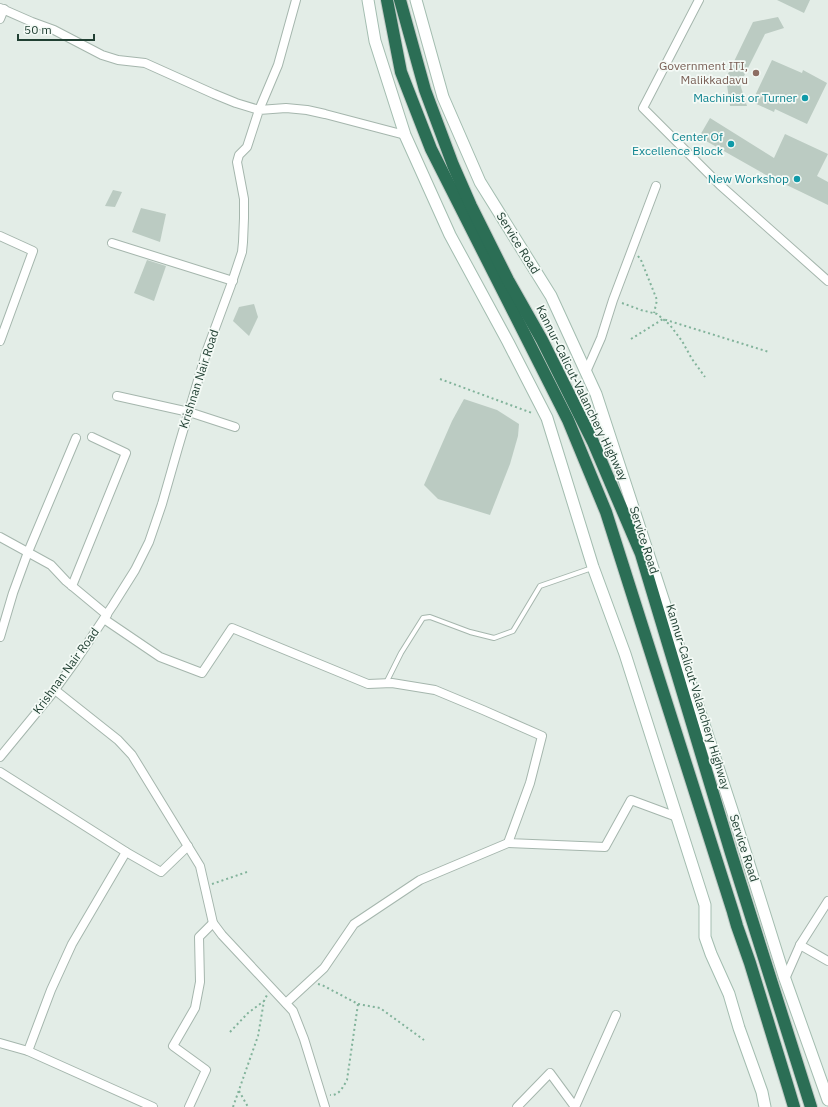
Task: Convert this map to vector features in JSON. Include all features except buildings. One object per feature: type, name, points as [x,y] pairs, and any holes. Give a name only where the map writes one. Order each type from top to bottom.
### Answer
[{"type":"highway","points":[[387,0],[401,72],[431,149],[568,420],[606,512],[734,912],[737,926],[794,1107]]},
{"type":"highway","name":"Kannur-Calicut-Valanchery Highway","points":[[400,0],[425,90],[453,165],[471,206],[508,280],[542,340],[593,442],[641,554],[731,853],[812,1107]]},
{"type":"street","name":"Krishnan Nair Road","points":[[0,756],[55,690],[105,617],[134,570],[149,542],[162,504],[207,350],[233,281],[242,252],[244,234],[244,199],[237,162],[238,158],[242,151],[248,147],[259,110],[278,65],[296,0]]},
{"type":"street","points":[[368,0],[375,41],[405,135],[450,235],[547,418],[593,567],[625,654],[705,905],[706,937],[711,954],[729,994],[766,1107]]},
{"type":"street","name":"Service Road","points":[[416,0],[443,97],[480,182],[551,296],[596,394],[732,809],[785,979],[828,1100]]},
{"type":"street","points":[[699,0],[643,108],[720,185],[828,281]]},
{"type":"street","points":[[0,19],[2,9],[54,30],[102,55],[118,60],[145,63],[214,94],[259,110],[286,108],[307,110],[405,135]]},
{"type":"street","points":[[586,372],[601,338],[613,300],[656,186]]},
{"type":"street","points":[[0,236],[33,251],[0,341]]},
{"type":"street","points":[[112,243],[233,281]]},
{"type":"street","points":[[117,396],[189,412],[235,427]]},
{"type":"street","points":[[72,586],[126,453],[92,437]]},
{"type":"street","points":[[0,637],[28,552],[76,438]]},
{"type":"street","points":[[0,537],[51,565],[105,617],[160,657],[202,673],[232,628],[368,684],[392,683],[435,690],[542,736],[530,783],[508,843]]},
{"type":"street","points":[[55,690],[118,740],[132,755],[200,866],[213,923],[222,935],[293,1011],[304,1039],[325,1107]]},
{"type":"street","points":[[0,772],[126,852],[161,872],[188,846]]},
{"type":"street","points":[[286,1004],[324,968],[354,924],[420,880],[508,843],[605,847],[631,800],[677,817]]},
{"type":"street","points":[[28,1052],[51,990],[72,944],[126,852]]},
{"type":"street","points":[[785,979],[800,945],[828,901]]},
{"type":"street","points":[[189,1107],[206,1070],[173,1046],[195,1008],[200,982],[200,937],[213,923]]},
{"type":"street","points":[[800,945],[828,961]]},
{"type":"street","points":[[517,1107],[550,1073],[575,1107],[616,1015]]},
{"type":"street","points":[[0,1043],[28,1052],[153,1107]]},
{"type":"lane","points":[[386,683],[401,653],[423,618],[430,617],[470,632],[494,638],[513,631],[540,586],[593,567]]},
{"type":"path","points":[[632,249],[641,260],[657,300],[654,314]]},
{"type":"path","points":[[613,300],[641,310],[658,314],[670,325],[682,341],[705,377]]},
{"type":"path","points":[[631,339],[663,319],[769,352]]},
{"type":"path","points":[[440,379],[547,418]]},
{"type":"path","points":[[205,887],[247,872]]},
{"type":"path","points":[[315,984],[322,985],[358,1004],[380,1008],[424,1040]]},
{"type":"path","points":[[234,1107],[258,1036],[264,1001],[272,988]]},
{"type":"path","points":[[230,1032],[264,1001]]},
{"type":"path","points":[[321,1094],[333,1096],[340,1091],[347,1080],[358,1004]]},
{"type":"path","points":[[240,1091],[248,1107]]},
{"type":"place","name":"Government ITI, Malikkadavu","points":[[756,73]]},
{"type":"place","name":"Machinist or Turner","points":[[805,98]]},
{"type":"place","name":"Center Of Excellence Block","points":[[731,144]]},
{"type":"place","name":"New Workshop","points":[[797,179]]}]
